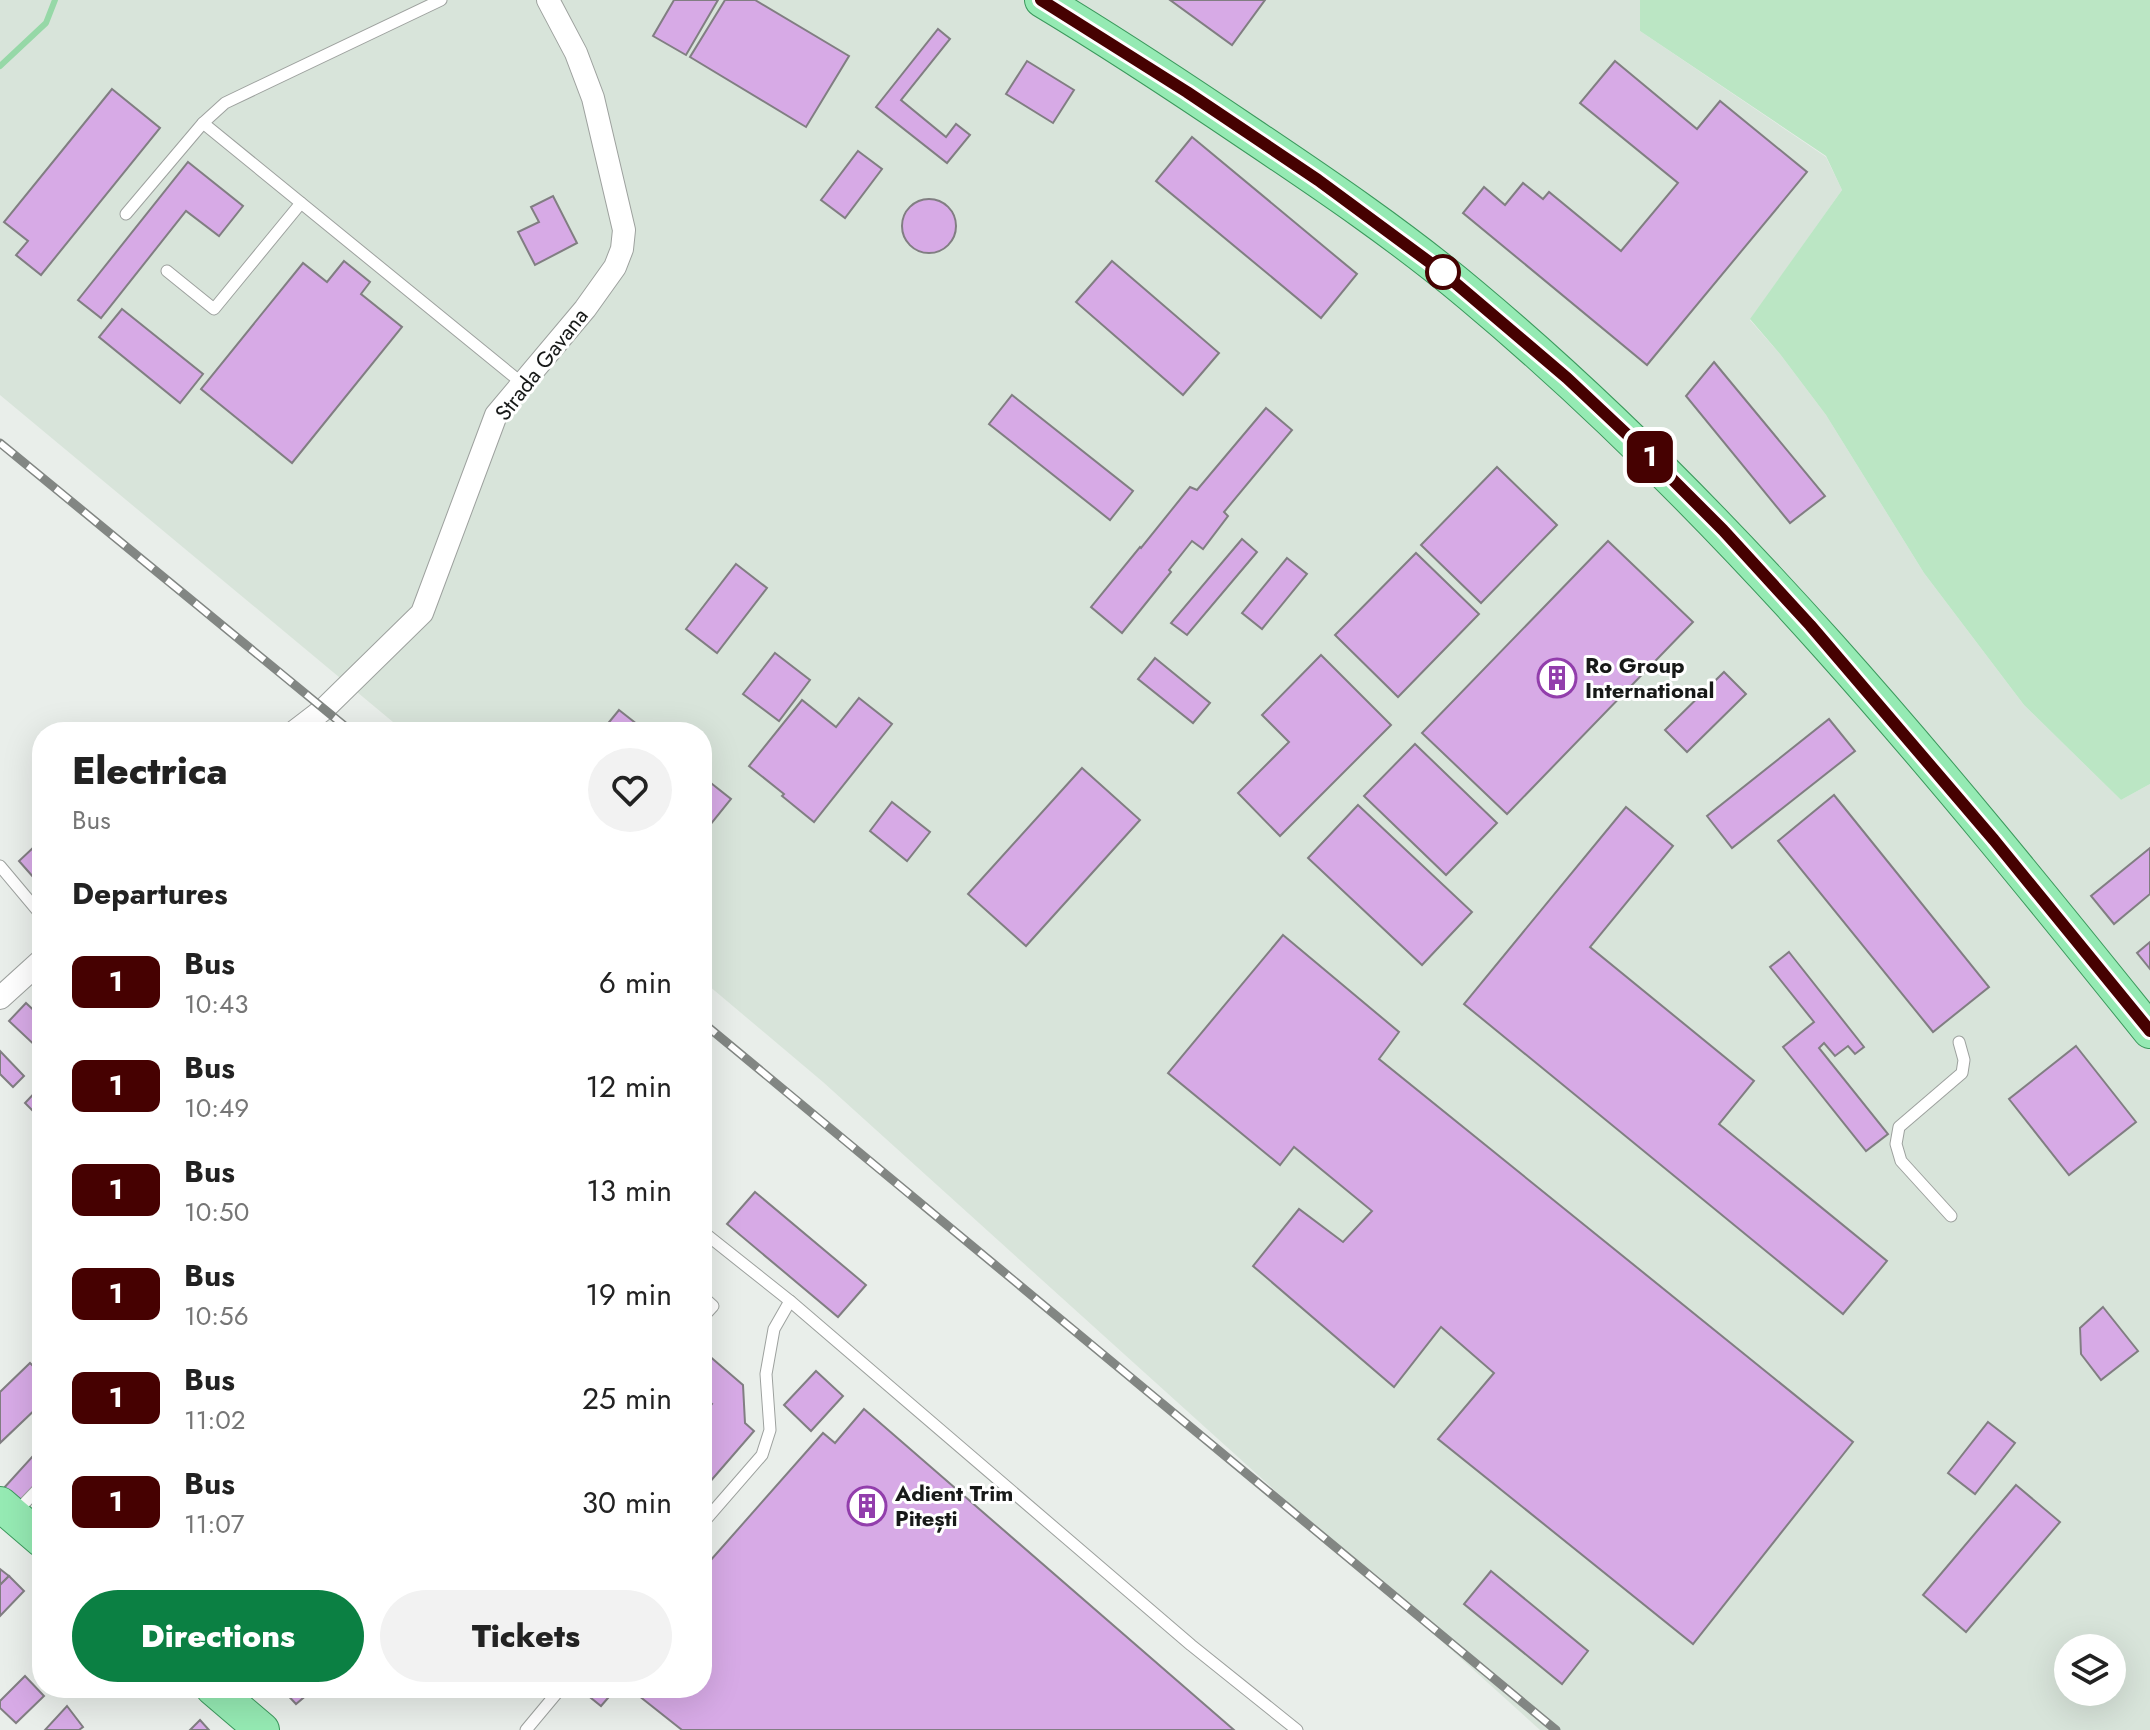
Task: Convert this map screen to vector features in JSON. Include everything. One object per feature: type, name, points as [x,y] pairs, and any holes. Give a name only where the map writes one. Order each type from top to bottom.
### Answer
[{"type":"main road","points":[[1042,0],[1318,180],[1440,270],[1567,378],[1723,530],[1810,625],[1994,840],[2150,1031]]},
{"type":"main road","points":[[6,1510],[32,1532]]},
{"type":"main road","points":[[225,1698],[262,1730]]},
{"type":"street","name":"Strada Gavana","points":[[307,722],[422,613],[496,415],[585,309],[615,267],[622,249],[624,230],[593,98],[576,53],[548,0]]},
{"type":"street","points":[[0,998],[32,969]]},
{"type":"lane","points":[[126,214],[203,123],[225,103],[441,0]]},
{"type":"lane","points":[[203,123],[524,384]]},
{"type":"lane","points":[[167,271],[214,309],[301,203]]},
{"type":"lane","points":[[0,866],[32,904]]},
{"type":"lane","points":[[1951,1216],[1901,1161],[1896,1144],[1899,1127],[1962,1073],[1964,1060],[1959,1042]]},
{"type":"lane","points":[[712,1239],[790,1301],[1191,1645],[1297,1730]]},
{"type":"lane","points":[[712,1512],[762,1455],[770,1430],[766,1374],[774,1329],[790,1301]]},
{"type":"lane","points":[[6,1510],[32,1492]]},
{"type":"lane","points":[[526,1730],[553,1698]]},
{"type":"shaded area","points":[[0,0],[1640,0],[1640,31],[1826,157],[1842,190],[1750,320],[1826,415],[1924,573],[2024,705],[2121,800],[2150,784],[2150,1730],[1540,1730],[823,1082],[712,988],[712,722],[393,722],[0,395]]},
{"type":"green space","points":[[1640,0],[2150,0],[2150,784],[2121,800],[2024,705],[1924,573],[1826,415],[1750,319],[1842,190],[1826,156],[1640,31]]},
{"type":"building","points":[[674,0],[718,0],[686,55],[653,36]]},
{"type":"building","points":[[725,0],[755,0],[849,56],[806,127],[690,57]]},
{"type":"building","points":[[1170,0],[1265,0],[1232,45]]},
{"type":"building","points":[[938,29],[950,39],[901,100],[946,137],[956,124],[970,135],[947,163],[876,107]]},
{"type":"building","points":[[1027,61],[1074,90],[1053,123],[1006,94]]},
{"type":"building","points":[[1615,61],[1697,129],[1720,101],[1807,172],[1647,365],[1463,213],[1484,187],[1505,205],[1523,183],[1543,199],[1549,192],[1621,251],[1678,183],[1580,103]]},
{"type":"building","points":[[112,89],[160,128],[41,275],[16,255],[28,241],[4,222]]},
{"type":"building","points":[[1192,137],[1357,274],[1321,318],[1156,181]]},
{"type":"building","points":[[858,151],[882,169],[845,218],[821,200]]},
{"type":"building","points":[[188,162],[243,206],[219,236],[186,211],[101,318],[78,300]]},
{"type":"building","points":[[553,196],[577,243],[535,265],[518,232],[539,222],[531,207]]},
{"type":"building","points":[[929,199],[948,207],[956,226],[948,245],[929,253],[910,245],[902,226],[910,207]]},
{"type":"building","points":[[344,261],[370,282],[361,294],[402,327],[292,463],[201,389],[303,263],[327,282]]},
{"type":"building","points":[[1112,261],[1219,353],[1183,395],[1076,302]]},
{"type":"building","points":[[122,309],[203,374],[180,403],[99,337]]},
{"type":"building","points":[[1714,362],[1825,496],[1790,523],[1686,396]]},
{"type":"building","points":[[1012,395],[1133,491],[1110,520],[989,424]]},
{"type":"building","points":[[1266,408],[1292,430],[1224,512],[1228,516],[1203,549],[1192,541],[1122,633],[1091,607],[1190,487],[1197,490]]},
{"type":"building","points":[[1497,467],[1557,525],[1481,603],[1421,545]]},
{"type":"building","points":[[1242,539],[1257,552],[1187,635],[1171,623]]},
{"type":"building","name":"Ro Group International","points":[[1608,541],[1693,622],[1507,814],[1422,733]]},
{"type":"building","points":[[1416,553],[1479,614],[1398,697],[1335,635]]},
{"type":"building","points":[[1287,558],[1307,574],[1262,629],[1242,613]]},
{"type":"building","points":[[736,564],[767,588],[717,653],[686,629]]},
{"type":"building","points":[[775,653],[810,680],[779,721],[743,694]]},
{"type":"building","points":[[1321,655],[1391,725],[1280,836],[1238,793],[1289,742],[1262,715]]},
{"type":"building","points":[[1155,658],[1210,703],[1193,723],[1138,679]]},
{"type":"building","points":[[1724,672],[1746,694],[1687,752],[1665,730]]},
{"type":"building","points":[[859,698],[892,724],[814,822],[749,766],[802,700],[836,727]]},
{"type":"building","points":[[619,710],[634,722],[609,722]]},
{"type":"building","points":[[1829,719],[1855,751],[1732,848],[1707,816]]},
{"type":"building","points":[[1415,744],[1497,823],[1446,875],[1364,796]]},
{"type":"building","points":[[1082,768],[1140,820],[1026,946],[968,894]]},
{"type":"building","points":[[712,784],[731,799],[712,823]]},
{"type":"building","points":[[1834,795],[1989,987],[1933,1032],[1778,841]]},
{"type":"building","points":[[892,802],[930,832],[907,861],[870,831]]},
{"type":"building","points":[[1358,805],[1472,912],[1422,965],[1308,858]]},
{"type":"building","points":[[1626,807],[1673,846],[1590,947],[1754,1081],[1719,1124],[1887,1261],[1843,1314],[1464,1004]]},
{"type":"building","points":[[2150,848],[2150,894],[2114,924],[2091,896]]},
{"type":"building","points":[[32,849],[32,876],[19,861]]},
{"type":"building","points":[[1283,935],[1399,1032],[1379,1059],[1853,1442],[1693,1644],[1438,1439],[1494,1373],[1441,1327],[1394,1387],[1253,1266],[1299,1209],[1343,1242],[1372,1211],[1294,1147],[1280,1165],[1168,1073]]},
{"type":"building","points":[[2150,942],[2150,969],[2137,953]]},
{"type":"building","points":[[1789,952],[1864,1047],[1855,1054],[1848,1046],[1835,1056],[1824,1043],[1819,1048],[1888,1134],[1866,1151],[1783,1047],[1814,1022],[1770,967]]},
{"type":"building","points":[[26,1003],[32,1009],[32,1043],[9,1021]]},
{"type":"building","points":[[2076,1046],[2136,1122],[2069,1175],[2009,1099]]},
{"type":"building","points":[[0,1051],[24,1076],[13,1087],[0,1074]]},
{"type":"building","points":[[32,1096],[32,1110],[25,1103]]},
{"type":"building","points":[[755,1192],[866,1285],[838,1317],[727,1224]]},
{"type":"building","points":[[2103,1307],[2138,1351],[2101,1380],[2081,1354],[2080,1328]]},
{"type":"building","points":[[712,1358],[743,1385],[745,1423],[754,1431],[712,1479]]},
{"type":"building","points":[[30,1363],[32,1365],[32,1413],[0,1443],[0,1392]]},
{"type":"building","points":[[816,1371],[843,1396],[811,1431],[784,1405]]},
{"type":"building","name":"Adient Trim Pitești","points":[[864,1409],[1234,1730],[682,1730],[642,1698],[712,1698],[712,1559],[823,1433],[835,1443]]},
{"type":"building","points":[[1988,1422],[2015,1443],[1975,1494],[1948,1473]]},
{"type":"building","points":[[32,1457],[32,1490],[19,1504],[3,1489]]},
{"type":"building","points":[[2016,1485],[2060,1522],[1966,1632],[1923,1595]]},
{"type":"building","points":[[0,1569],[9,1576],[0,1585]]},
{"type":"building","points":[[1491,1571],[1588,1651],[1562,1684],[1464,1604]]},
{"type":"building","points":[[9,1576],[24,1591],[0,1616],[0,1585]]},
{"type":"building","points":[[25,1676],[32,1683],[32,1698],[42,1698],[16,1723],[0,1708],[0,1701]]},
{"type":"building","points":[[591,1698],[608,1698],[601,1706]]},
{"type":"building","points":[[67,1706],[83,1727],[79,1730],[45,1730]]},
{"type":"building","points":[[200,1720],[209,1730],[190,1730]]},
{"type":"waterway","points":[[0,66],[46,23],[55,0]]},
{"type":"railway","points":[[0,443],[340,722]]},
{"type":"railway","points":[[712,1030],[1556,1730]]},
{"type":"bus line","name":"1","points":[[1041,0],[1187,92],[1318,180],[1440,270],[1567,378],[1723,530],[1810,625],[1994,840],[2150,1031]]},
{"type":"place","name":"Ro Group International","points":[[1557,678]]},
{"type":"place","name":"Adient Trim Pitești","points":[[867,1506]]}]
